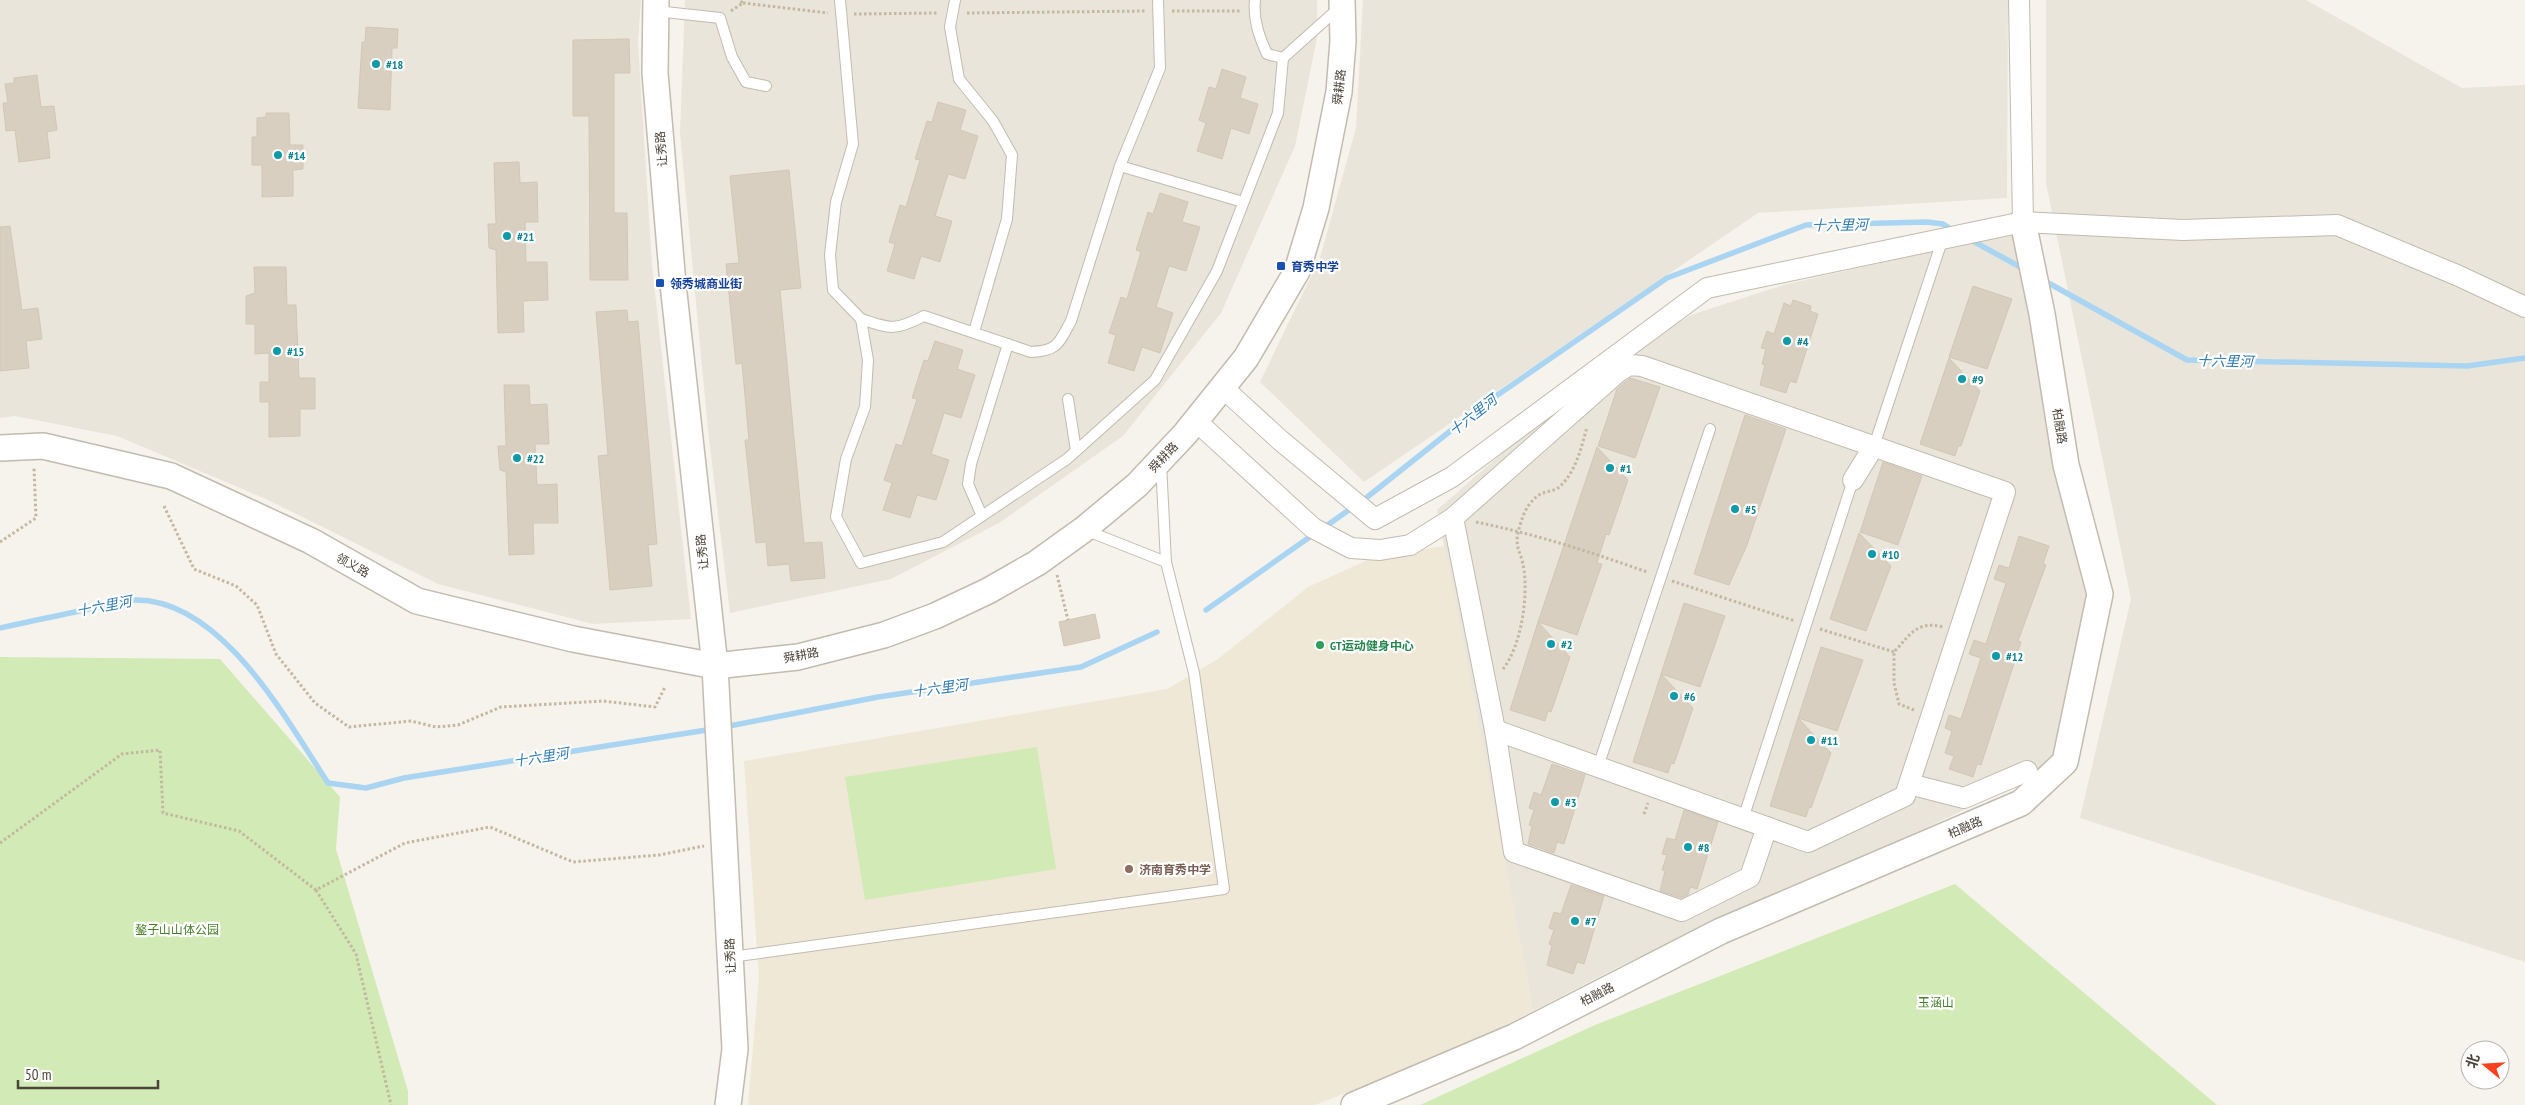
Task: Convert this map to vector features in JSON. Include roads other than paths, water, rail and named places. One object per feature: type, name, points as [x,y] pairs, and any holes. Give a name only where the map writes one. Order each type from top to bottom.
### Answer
[{"type":"street","points":[[2019,0],[2023,222]]},
{"type":"street","name":"舜耕路","points":[[715,666],[798,657],[884,635],[936,616],[988,591],[1083,530],[1137,485],[1161,460],[1196,421],[1246,358],[1297,271],[1316,208],[1337,106],[1343,41],[1339,2]]},
{"type":"street","name":"让秀路","points":[[655,5],[655,73],[673,284],[715,666],[735,1049],[728,1105]]},
{"type":"street","points":[[1222,387],[1280,440],[1375,519],[1452,478],[1707,288],[2023,222],[2183,230],[2338,225],[2459,276],[2525,307]]},
{"type":"street","name":"柏融路","points":[[1354,1105],[1514,1037],[1721,931],[2021,803],[2065,762],[2100,594],[2066,464],[2042,314],[2023,222]]},
{"type":"street","points":[[1196,421],[1321,532],[1351,548],[1380,550],[1410,545],[1453,518],[1618,372],[1629,366],[1650,369],[2005,492],[1904,796],[1808,842],[1494,730]]},
{"type":"street","name":"领义路","points":[[0,448],[43,446],[171,476],[311,541],[417,601],[573,639],[715,666]]},
{"type":"street","points":[[1853,480],[1874,446]]},
{"type":"street","points":[[1453,518],[1494,730],[1514,852],[1682,911],[1750,877],[1767,827]]},
{"type":"street","points":[[1908,784],[1964,798],[2027,771]]},
{"type":"lane","points":[[840,0],[853,144],[836,202],[830,255],[834,290],[861,318],[890,328],[907,324],[924,316],[1031,352],[1048,351],[1059,343],[1071,321],[1120,166],[1160,68],[1158,0]]},
{"type":"lane","points":[[955,0],[950,28],[959,78],[993,121],[1012,155],[1007,219],[974,332]]},
{"type":"lane","points":[[1255,0],[1254,11],[1258,34],[1267,54],[1283,58]]},
{"type":"lane","points":[[861,318],[868,360],[865,407],[846,459],[836,517],[861,563],[943,542],[1076,451],[1154,380],[1217,271],[1278,113],[1283,58],[1339,2]]},
{"type":"lane","points":[[655,5],[720,18],[732,57],[746,82],[766,86]]},
{"type":"lane","points":[[1120,166],[1243,202]]},
{"type":"lane","points":[[1874,446],[1943,238]]},
{"type":"lane","points":[[982,516],[968,484],[971,464],[1008,344]]},
{"type":"lane","points":[[1068,399],[1076,451]]},
{"type":"lane","points":[[1598,767],[1710,428]]},
{"type":"lane","points":[[730,957],[1224,889],[1194,673],[1166,562],[1161,460]]},
{"type":"lane","points":[[1743,819],[1853,480]]},
{"type":"lane","points":[[1083,530],[1166,562]]},
{"type":"waterway","name":"十六里河","points":[[1361,502],[1483,405],[1667,278],[1806,225],[1927,222],[1943,224],[1954,231]]},
{"type":"waterway","name":"十六里河","points":[[1969,239],[2024,269]]},
{"type":"waterway","name":"十六里河","points":[[2043,280],[2187,360],[2467,366],[2525,358]]},
{"type":"waterway","name":"十六里河","points":[[1322,529],[1353,507]]},
{"type":"waterway","name":"十六里河","points":[[1206,610],[1314,534]]},
{"type":"waterway","name":"十六里河","points":[[0,628],[124,601],[134,600],[166,605],[195,619],[223,640],[248,667],[271,696],[328,783],[366,788],[404,778],[713,729]]},
{"type":"waterway","name":"十六里河","points":[[724,727],[878,697],[1081,667],[1157,632]]},
{"type":"place","name":"#18","points":[[376,64]]},
{"type":"place","name":"#14","points":[[278,155]]},
{"type":"place","name":"#21","points":[[507,236]]},
{"type":"place","name":"育秀中学","points":[[1281,266]]},
{"type":"place","name":"领秀城商业街","points":[[660,283]]},
{"type":"place","name":"#4","points":[[1787,341]]},
{"type":"place","name":"#15","points":[[277,351]]},
{"type":"place","name":"#9","points":[[1962,379]]},
{"type":"place","name":"#22","points":[[517,458]]},
{"type":"place","name":"#1","points":[[1610,468]]},
{"type":"place","name":"#5","points":[[1735,509]]},
{"type":"place","name":"#10","points":[[1872,554]]},
{"type":"place","name":"#2","points":[[1551,644]]},
{"type":"place","name":"GT运动健身中心","points":[[1320,645]]},
{"type":"place","name":"#12","points":[[1996,656]]},
{"type":"place","name":"#6","points":[[1674,696]]},
{"type":"place","name":"#11","points":[[1811,740]]},
{"type":"place","name":"#3","points":[[1555,802]]},
{"type":"place","name":"#8","points":[[1688,847]]},
{"type":"place","name":"济南育秀中学","points":[[1129,869]]},
{"type":"place","name":"#7","points":[[1575,921]]},
{"type":"park label","name":"鏊子山山体公园","points":[[177,929]]},
{"type":"park label","name":"玉涵山","points":[[1936,1002]]}]
